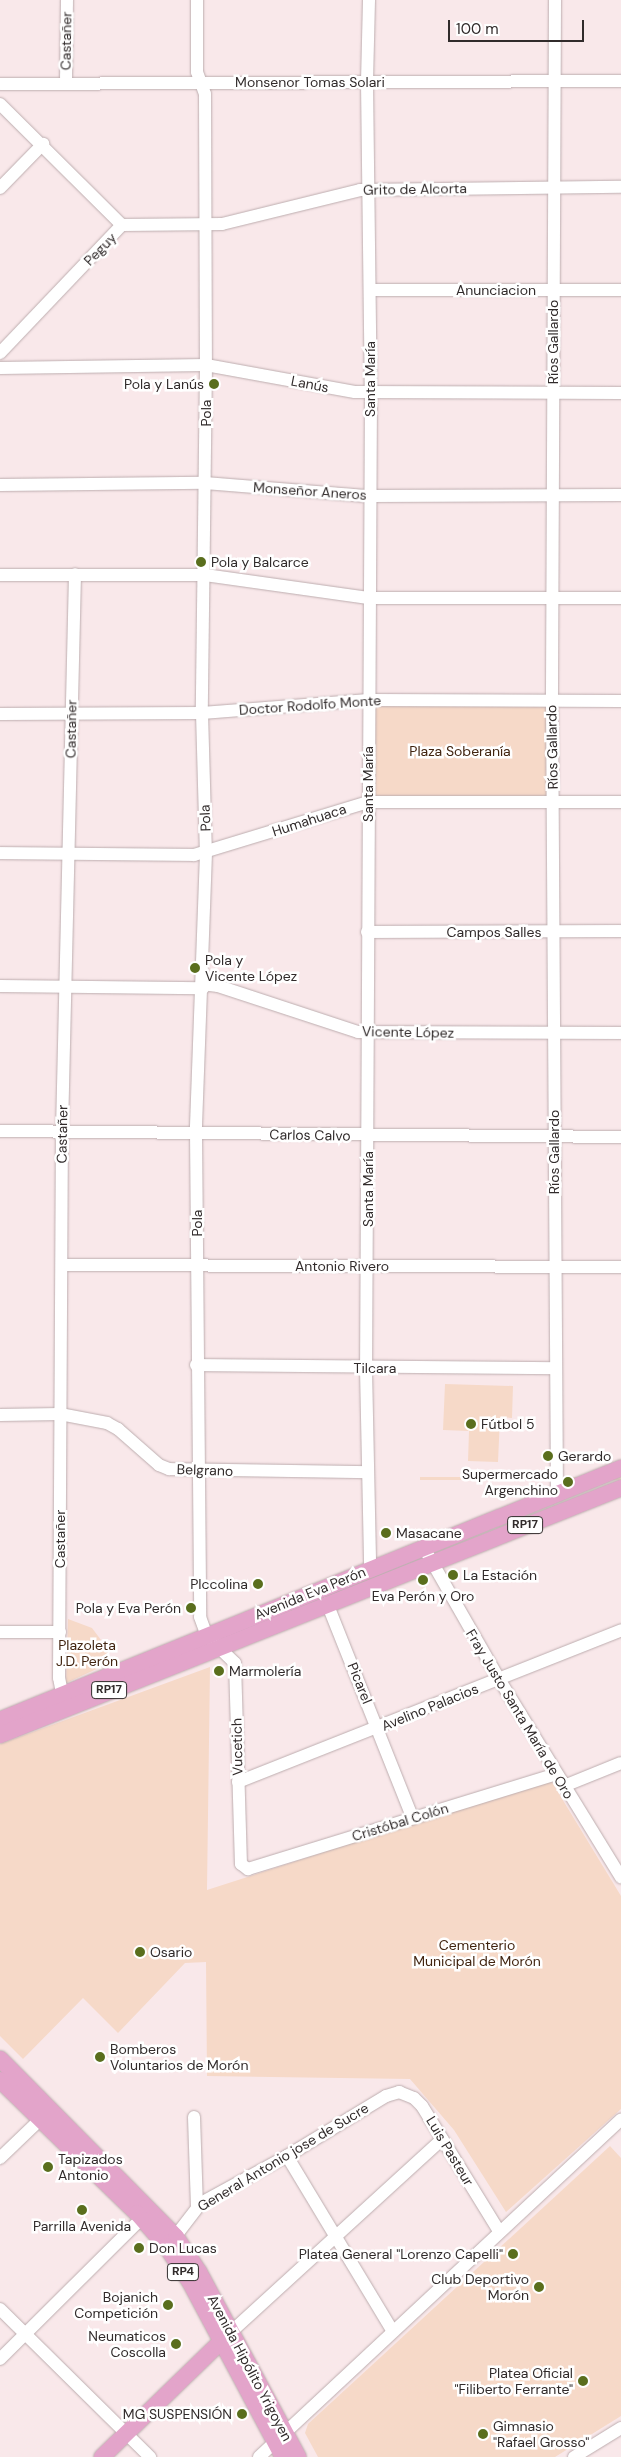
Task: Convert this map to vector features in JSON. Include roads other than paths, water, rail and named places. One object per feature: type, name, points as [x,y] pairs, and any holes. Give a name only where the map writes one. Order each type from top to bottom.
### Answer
[{"type":"main road","name":"Avenida Eva Perón","points":[[0,1734],[327,1603],[557,1495],[621,1468]]},
{"type":"main road","name":"Avenida Eva Perón","points":[[0,1720],[370,1568],[427,1555],[621,1488]]},
{"type":"main road","name":"Avenida Hipólito Yrigoyen","points":[[0,2059],[46,2114],[142,2218],[171,2242]]},
{"type":"main road","name":"Avenida Hipólito Yrigoyen","points":[[0,2080],[46,2114],[171,2242],[226,2337],[280,2438],[298,2457]]},
{"type":"main road","points":[[102,2457],[226,2337]]},
{"type":"main road","name":"Avenida Hipólito Yrigoyen","points":[[280,2438],[283,2457]]},
{"type":"street","name":"Castañer","points":[[66,81],[67,0]]},
{"type":"street","name":"Pola","points":[[197,0],[197,72],[205,94],[205,575],[202,713],[206,853],[196,1132],[196,1365],[200,1617],[207,1636]]},
{"type":"street","name":"Santa María","points":[[369,0],[367,82],[371,393],[368,496],[367,932],[369,1033],[366,1472],[370,1568]]},
{"type":"street","name":"Ríos Gallardo","points":[[555,0],[552,394],[554,598],[552,700],[554,1368],[557,1495]]},
{"type":"street","name":"Monsenor Tomas Solari","points":[[0,84],[66,81],[621,81]]},
{"type":"street","name":"Peguy","points":[[0,104],[43,144],[122,225],[0,353]]},
{"type":"street","points":[[0,188],[43,144]]},
{"type":"street","name":"Grito de Alcorta","points":[[122,225],[205,227],[369,189],[621,187]]},
{"type":"street","name":"Anunciacion","points":[[370,290],[621,290]]},
{"type":"street","name":"Lanús","points":[[0,368],[206,365],[371,393],[621,393]]},
{"type":"street","name":"Monseñor Aneros","points":[[0,485],[205,483],[368,496],[621,495]]},
{"type":"street","name":"Castañer","points":[[62,1693],[60,1632],[60,1414],[62,1130],[75,574]]},
{"type":"street","points":[[0,575],[205,575],[368,598],[621,598]]},
{"type":"street","name":"Doctor Rodolfo Monte","points":[[0,714],[202,713],[368,700],[621,701]]},
{"type":"street","name":"Humahuaca","points":[[0,853],[206,853],[368,802],[621,802]]},
{"type":"street","name":"Campos Salles","points":[[367,932],[621,931]]},
{"type":"street","name":"Vicente López","points":[[0,986],[218,986],[349,1030],[369,1033],[621,1033]]},
{"type":"street","name":"Carlos Calvo","points":[[0,1131],[62,1130],[553,1138],[621,1137]]},
{"type":"street","name":"Antonio Rivero","points":[[62,1265],[621,1267]]},
{"type":"street","name":"Tilcara","points":[[196,1365],[366,1369],[554,1368]]},
{"type":"street","name":"Belgrano","points":[[0,1415],[60,1414],[107,1423],[118,1429],[159,1465],[197,1470],[366,1472]]},
{"type":"street","name":"Fray Justo Santa María de Oro","points":[[427,1555],[556,1774],[621,1877]]},
{"type":"street","name":"Picarel","points":[[327,1603],[413,1819]]},
{"type":"street","name":"Avelino Palacios","points":[[238,1782],[621,1630]]},
{"type":"street","points":[[0,1632],[60,1632]]},
{"type":"street","name":"Vucetich","points":[[207,1636],[235,1663],[241,1864],[244,1869]]},
{"type":"street","points":[[564,1786],[621,1763]]},
{"type":"street","name":"Cristóbal Colón","points":[[244,1869],[556,1774]]},
{"type":"street","name":"Luis Pasteur","points":[[386,2096],[399,2092],[414,2098],[442,2139],[499,2231]]},
{"type":"street","name":"General Antonio jose de Sucre","points":[[171,2242],[198,2206],[287,2156],[386,2096]]},
{"type":"street","points":[[0,2158],[46,2114]]},
{"type":"street","points":[[194,2117],[198,2206]]},
{"type":"street","points":[[259,2457],[499,2231],[621,2120]]},
{"type":"street","points":[[226,2337],[442,2139]]},
{"type":"street","points":[[287,2156],[393,2332]]},
{"type":"street","points":[[0,2359],[142,2218]]},
{"type":"street","points":[[0,2309],[150,2457]]},
{"type":"street","points":[[574,2457],[621,2428]]},
{"type":"place","name":"Pola y Lanús","points":[[214,384]]},
{"type":"place","name":"Pola y Balcarce","points":[[201,562]]},
{"type":"place","name":"Pola y Vicente López","points":[[195,968]]},
{"type":"place","name":"Fútbol 5","points":[[471,1424]]},
{"type":"place","name":"Gerardo","points":[[548,1456]]},
{"type":"place","name":"Supermercado Argenchino","points":[[568,1482]]},
{"type":"place","name":"Masacane","points":[[386,1533]]},
{"type":"place","name":"La Estación","points":[[453,1575]]},
{"type":"place","name":"Eva Perón y Oro","points":[[423,1580]]},
{"type":"place","name":"PIccolina","points":[[258,1584]]},
{"type":"place","name":"Pola y Eva Perón","points":[[191,1608]]},
{"type":"place","name":"Marmolería","points":[[219,1671]]},
{"type":"place","name":"Osario","points":[[140,1952]]},
{"type":"place","name":"Bomberos Voluntarios de Morón","points":[[100,2057]]},
{"type":"place","name":"Tapizados Antonio","points":[[48,2167]]},
{"type":"place","name":"Parrilla Avenida","points":[[82,2210]]},
{"type":"place","name":"Don Lucas","points":[[139,2248]]},
{"type":"place","name":"Platea General \"Lorenzo Capelli\"","points":[[513,2254]]},
{"type":"place","name":"Club Deportivo Morón","points":[[539,2287]]},
{"type":"place","name":"Bojanich Competición","points":[[168,2305]]},
{"type":"place","name":"Neumaticos Coscolla","points":[[176,2344]]},
{"type":"place","name":"Platea Oficial \"Filiberto Ferrante\"","points":[[583,2381]]},
{"type":"place","name":"MG SUSPENSIÓN","points":[[242,2414]]},
{"type":"place","name":"Gimnasio \"Rafael Grosso\"","points":[[483,2434]]},
{"type":"park label","name":"Plaza Soberanía","points":[[460,751]]},
{"type":"park label","name":"Plazoleta J.D. Perón","points":[[87,1654]]},
{"type":"park label","name":"Cementerio Municipal de Morón","points":[[477,1954]]}]
